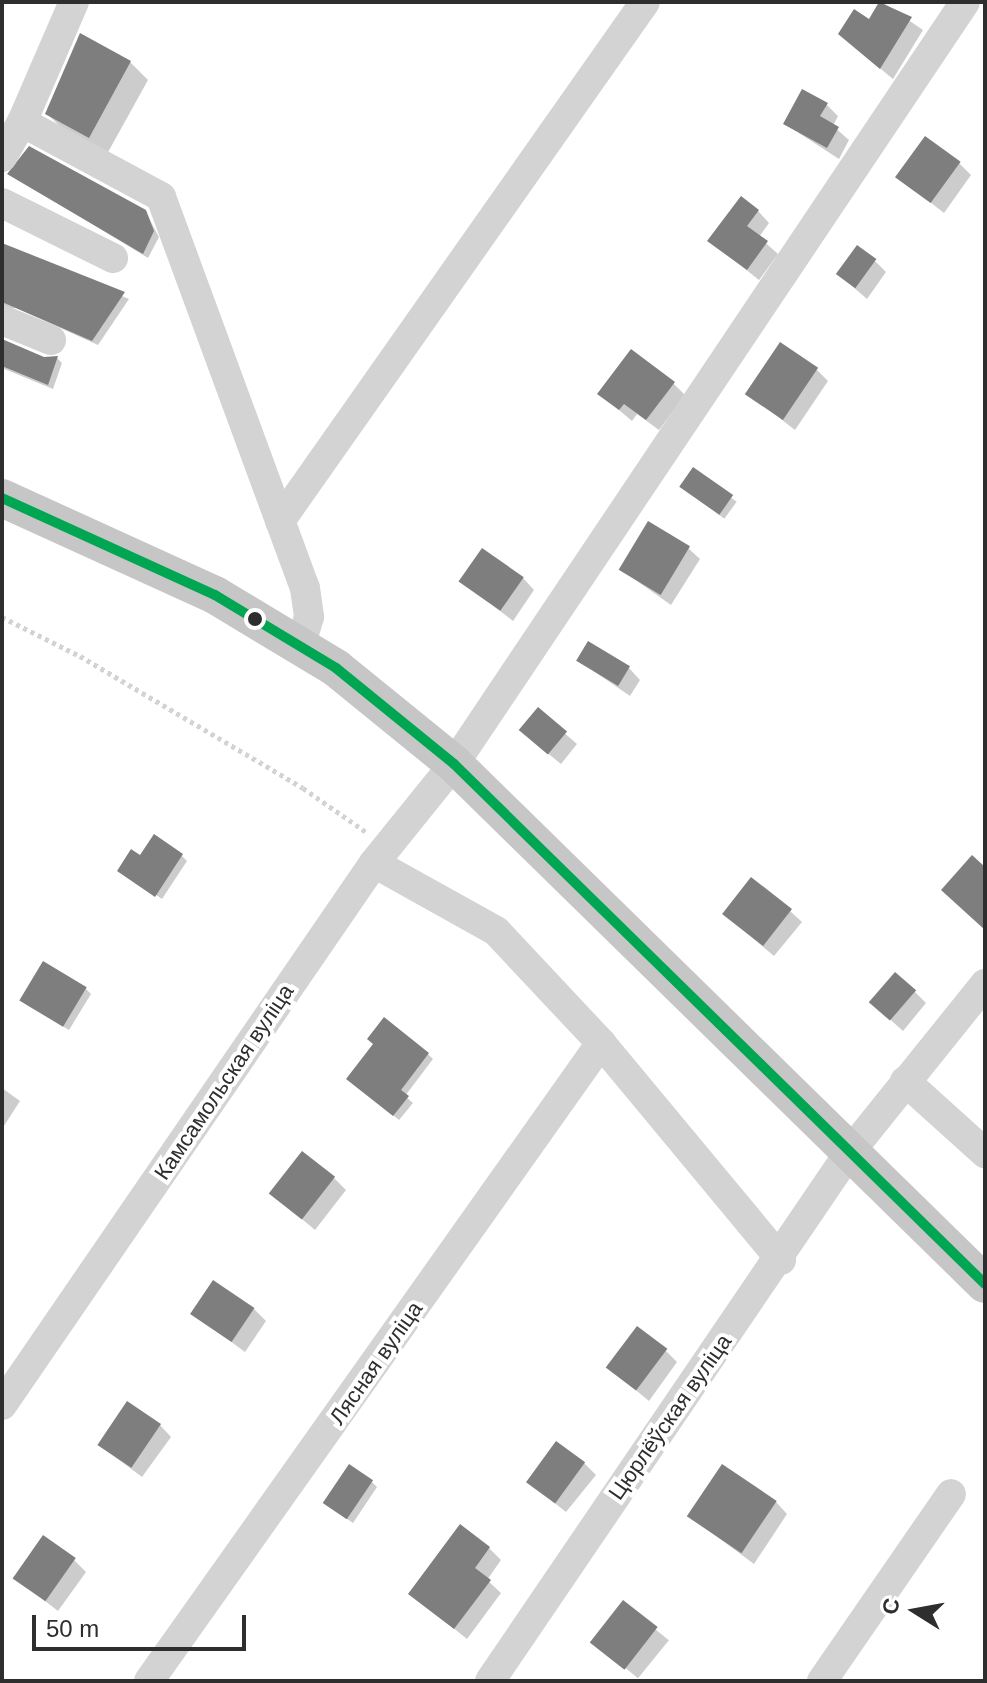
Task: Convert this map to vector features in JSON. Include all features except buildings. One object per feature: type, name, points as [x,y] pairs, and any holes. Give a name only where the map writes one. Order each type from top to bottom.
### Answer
[{"type":"main road","points":[[2,498],[215,595],[336,668],[454,764],[985,1284]]},
{"type":"street","points":[[2,157],[22,122],[74,2]]},
{"type":"street","points":[[280,521],[645,2]]},
{"type":"street","name":"Камсамольская вуліца","points":[[2,1405],[380,855],[454,764],[965,2]]},
{"type":"street","points":[[22,122],[161,197],[305,588],[309,617],[300,647]]},
{"type":"street","points":[[2,203],[113,258]]},
{"type":"street","points":[[2,320],[51,340]]},
{"type":"street","points":[[380,855],[496,931],[601,1043],[781,1260]]},
{"type":"street","name":"Цюрлёўская вуліца","points":[[490,1681],[781,1260],[849,1153],[985,984]]},
{"type":"street","name":"Лясная вуліца","points":[[149,1681],[601,1043]]},
{"type":"street","points":[[905,1081],[985,1153]]},
{"type":"street","points":[[822,1681],[951,1494]]},
{"type":"path","points":[[2,617],[80,656],[303,788],[380,855]]},
{"type":"transit line","points":[[2,498],[215,595],[336,668],[454,764],[985,1284]]}]
